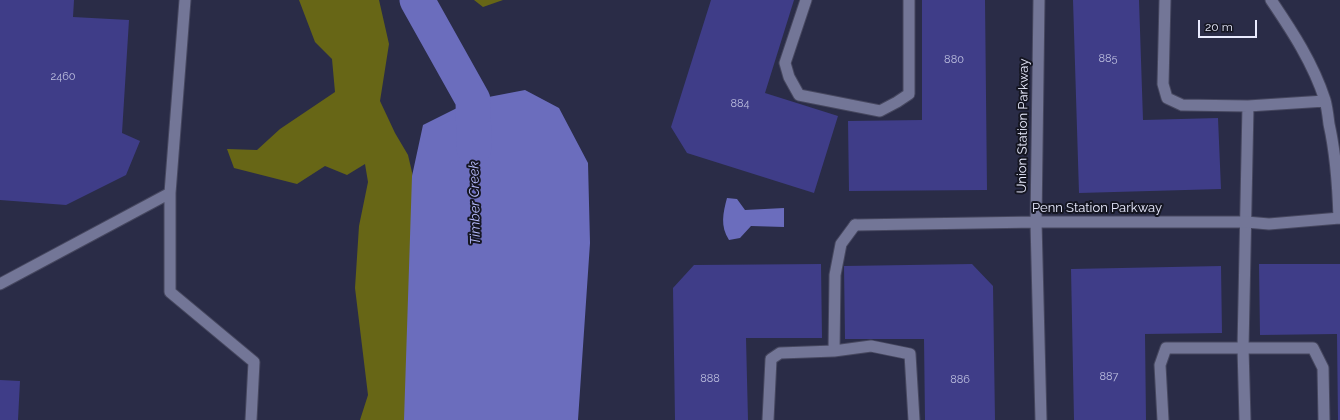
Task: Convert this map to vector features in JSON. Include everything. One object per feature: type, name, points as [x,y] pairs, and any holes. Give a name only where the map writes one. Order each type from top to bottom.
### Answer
[{"type":"street","points":[[185,0],[170,193],[170,292],[254,362],[250,420]]},
{"type":"street","points":[[806,0],[785,63],[789,77],[799,95],[880,111],[909,94],[909,0]]},
{"type":"street","name":"Union Station Parkway","points":[[1039,0],[1036,222],[1041,420]]},
{"type":"street","points":[[1165,0],[1163,84],[1167,98],[1182,105],[1248,106],[1325,101]]},
{"type":"street","points":[[1271,0],[1286,21],[1302,50],[1315,75],[1325,101],[1333,142],[1340,218]]},
{"type":"street","points":[[1245,420],[1243,348],[1248,106]]},
{"type":"street","points":[[0,284],[170,193]]},
{"type":"street","name":"Penn Station Parkway","points":[[834,351],[835,275],[841,244],[855,225],[1036,222],[1246,222],[1269,224],[1340,218]]},
{"type":"street","points":[[768,420],[771,359],[780,353],[834,351],[871,346],[910,354],[914,420]]},
{"type":"street","points":[[1163,420],[1160,366],[1166,348],[1313,348],[1323,368],[1324,420]]},
{"type":"shaded area","points":[[299,0],[379,0],[389,44],[380,101],[395,133],[408,155],[422,215],[418,420],[360,420],[368,395],[355,288],[359,226],[368,182],[365,164],[347,175],[325,166],[297,184],[234,168],[227,149],[257,150],[280,129],[335,92],[332,59],[315,42]]},
{"type":"shaded area","points":[[474,0],[503,0],[483,7]]},
{"type":"water","points":[[525,90],[559,108],[588,163],[590,243],[578,420],[404,420],[412,176],[423,125],[473,100]]},
{"type":"water","points":[[727,198],[737,199],[745,210],[784,208],[784,227],[751,226],[740,238],[729,240],[723,225]]},
{"type":"building","points":[[0,0],[74,0],[73,17],[129,20],[122,133],[140,141],[126,175],[66,205],[0,200]]},
{"type":"building","points":[[711,0],[794,0],[765,93],[838,116],[814,193],[687,153],[671,127]]},
{"type":"building","points":[[922,0],[985,0],[987,190],[849,191],[848,121],[922,120]]},
{"type":"building","points":[[1073,0],[1139,0],[1143,120],[1218,118],[1221,189],[1079,193]]},
{"type":"building","points":[[821,264],[822,338],[746,338],[748,420],[675,420],[673,288],[694,265]]},
{"type":"building","points":[[972,264],[993,286],[995,420],[925,420],[924,339],[845,339],[844,266]]},
{"type":"building","points":[[1259,264],[1340,264],[1340,420],[1338,420],[1337,334],[1260,335]]},
{"type":"building","points":[[1221,266],[1222,333],[1145,334],[1146,420],[1074,420],[1071,269]]},
{"type":"building","points":[[0,380],[20,381],[18,420],[0,420]]},
{"type":"waterway","name":"Timber Creek","points":[[417,0],[473,100],[474,148]]}]
